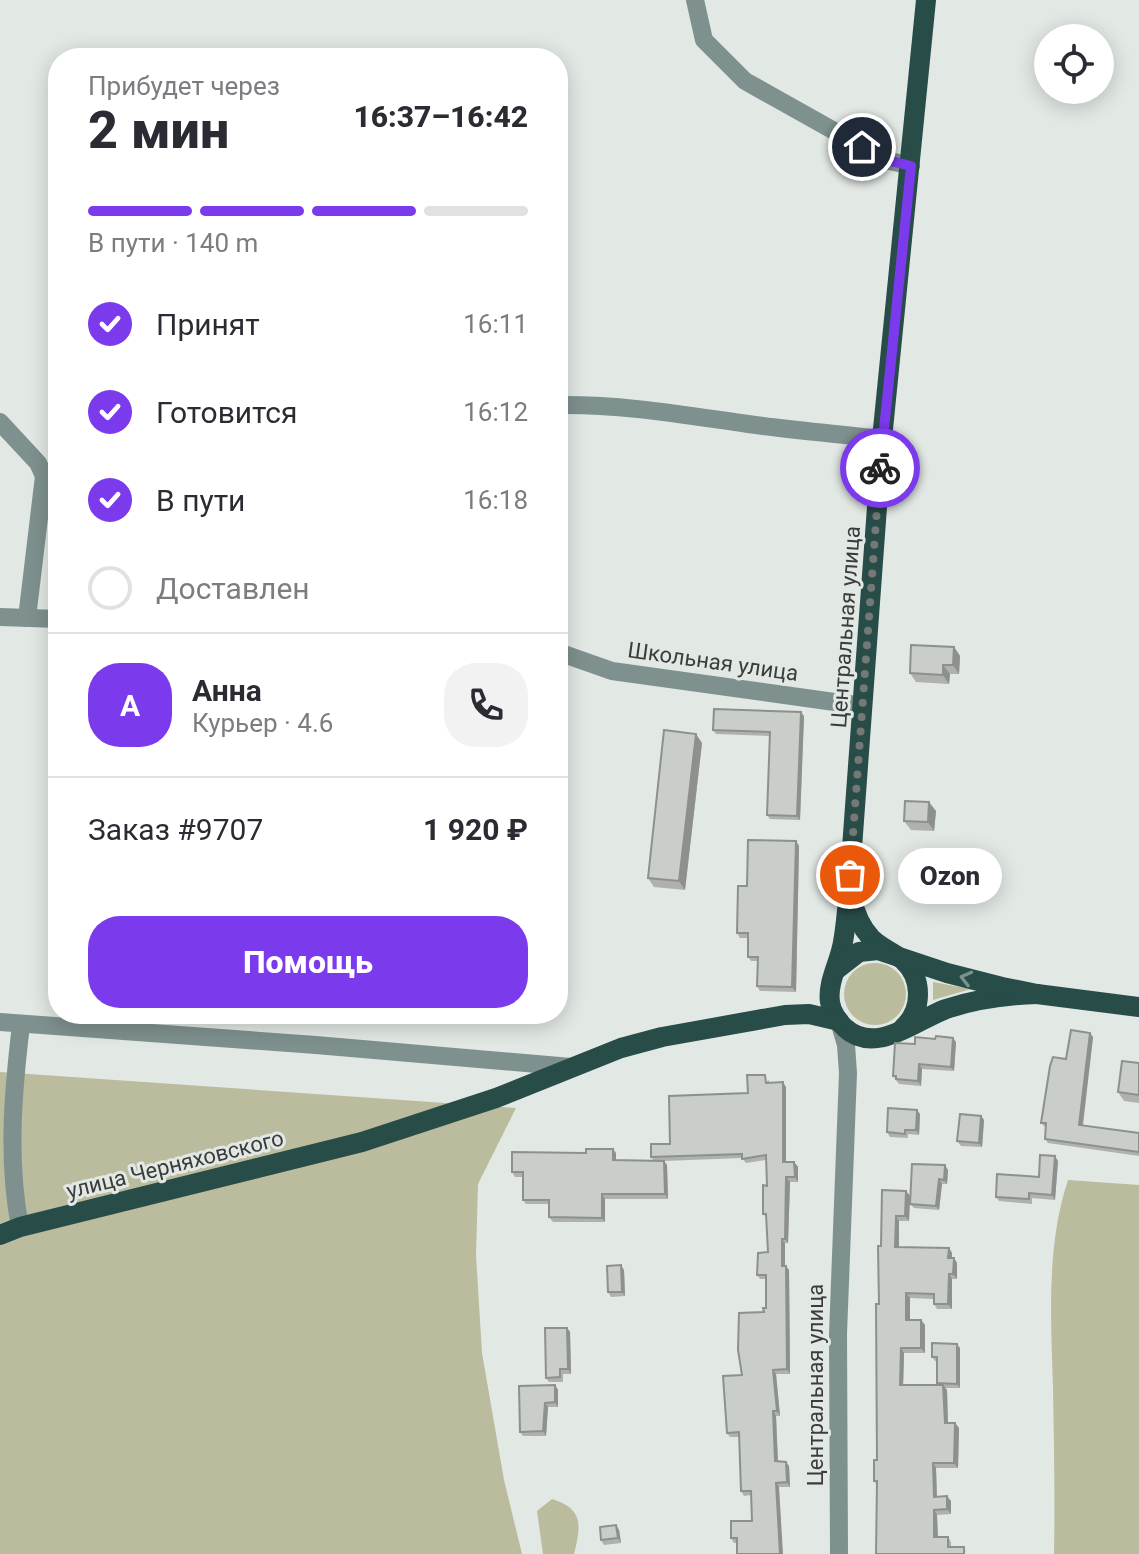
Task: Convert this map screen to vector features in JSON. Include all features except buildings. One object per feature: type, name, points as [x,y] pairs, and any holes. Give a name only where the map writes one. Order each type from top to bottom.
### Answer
[{"type":"main road","name":"Центральная улица","points":[[850,875],[882,439],[926,0]]},
{"type":"main road","points":[[850,875],[850,891],[860,923],[870,937],[896,956],[914,975],[918,991],[913,1017],[901,1030]]},
{"type":"main road","points":[[850,875],[843,945],[830,989],[830,1001],[839,1021],[851,1033],[876,1039],[948,1009],[984,999],[1037,994]]},
{"type":"main road","points":[[785,1015],[817,999],[850,956],[868,950],[878,950],[947,973],[1037,994],[1139,1007]]},
{"type":"main road","points":[[785,1015],[809,1014],[839,1021]]},
{"type":"main road","name":"улица Черняховского","points":[[0,1235],[20,1227],[362,1142],[496,1098],[621,1048],[662,1037],[785,1015]]},
{"type":"street","points":[[695,0],[704,40],[745,81],[886,160],[911,166]]},
{"type":"street","points":[[568,405],[648,409],[882,439]]},
{"type":"street","points":[[0,422],[48,473]]},
{"type":"street","points":[[27,618],[48,494]]},
{"type":"street","points":[[0,617],[48,619]]},
{"type":"street","name":"Школьная улица","points":[[568,656],[612,671],[863,706]]},
{"type":"street","name":"Центральная улица","points":[[839,1021],[846,1045],[848,1073],[838,1334],[839,1554]]},
{"type":"street","points":[[0,1022],[571,1067]]},
{"type":"street","points":[[20,1227],[14,1195],[12,1098],[21,1025]]},
{"type":"street","points":[[848,1073],[858,1050],[876,1039]]},
{"type":"green space","points":[[869,963],[881,963],[897,972],[904,982],[904,1006],[897,1016],[881,1025],[869,1025],[849,1011],[844,1000],[844,988],[858,968]]},
{"type":"green space","points":[[933,982],[971,989],[933,1000]]},
{"type":"green space","points":[[0,1072],[516,1108],[478,1184],[476,1255],[482,1353],[504,1480],[522,1554],[0,1554]]},
{"type":"green space","points":[[1068,1180],[1139,1185],[1139,1554],[1054,1554],[1052,1283],[1056,1231]]},
{"type":"green space","points":[[552,1499],[570,1508],[578,1520],[574,1554],[543,1554],[537,1511]]},
{"type":"way so far","points":[[850,875],[880,468]]},
{"type":"place","name":"Ozon","points":[[850,875]]},
{"type":"route","points":[[862,147],[886,160],[911,166],[880,468]]}]
